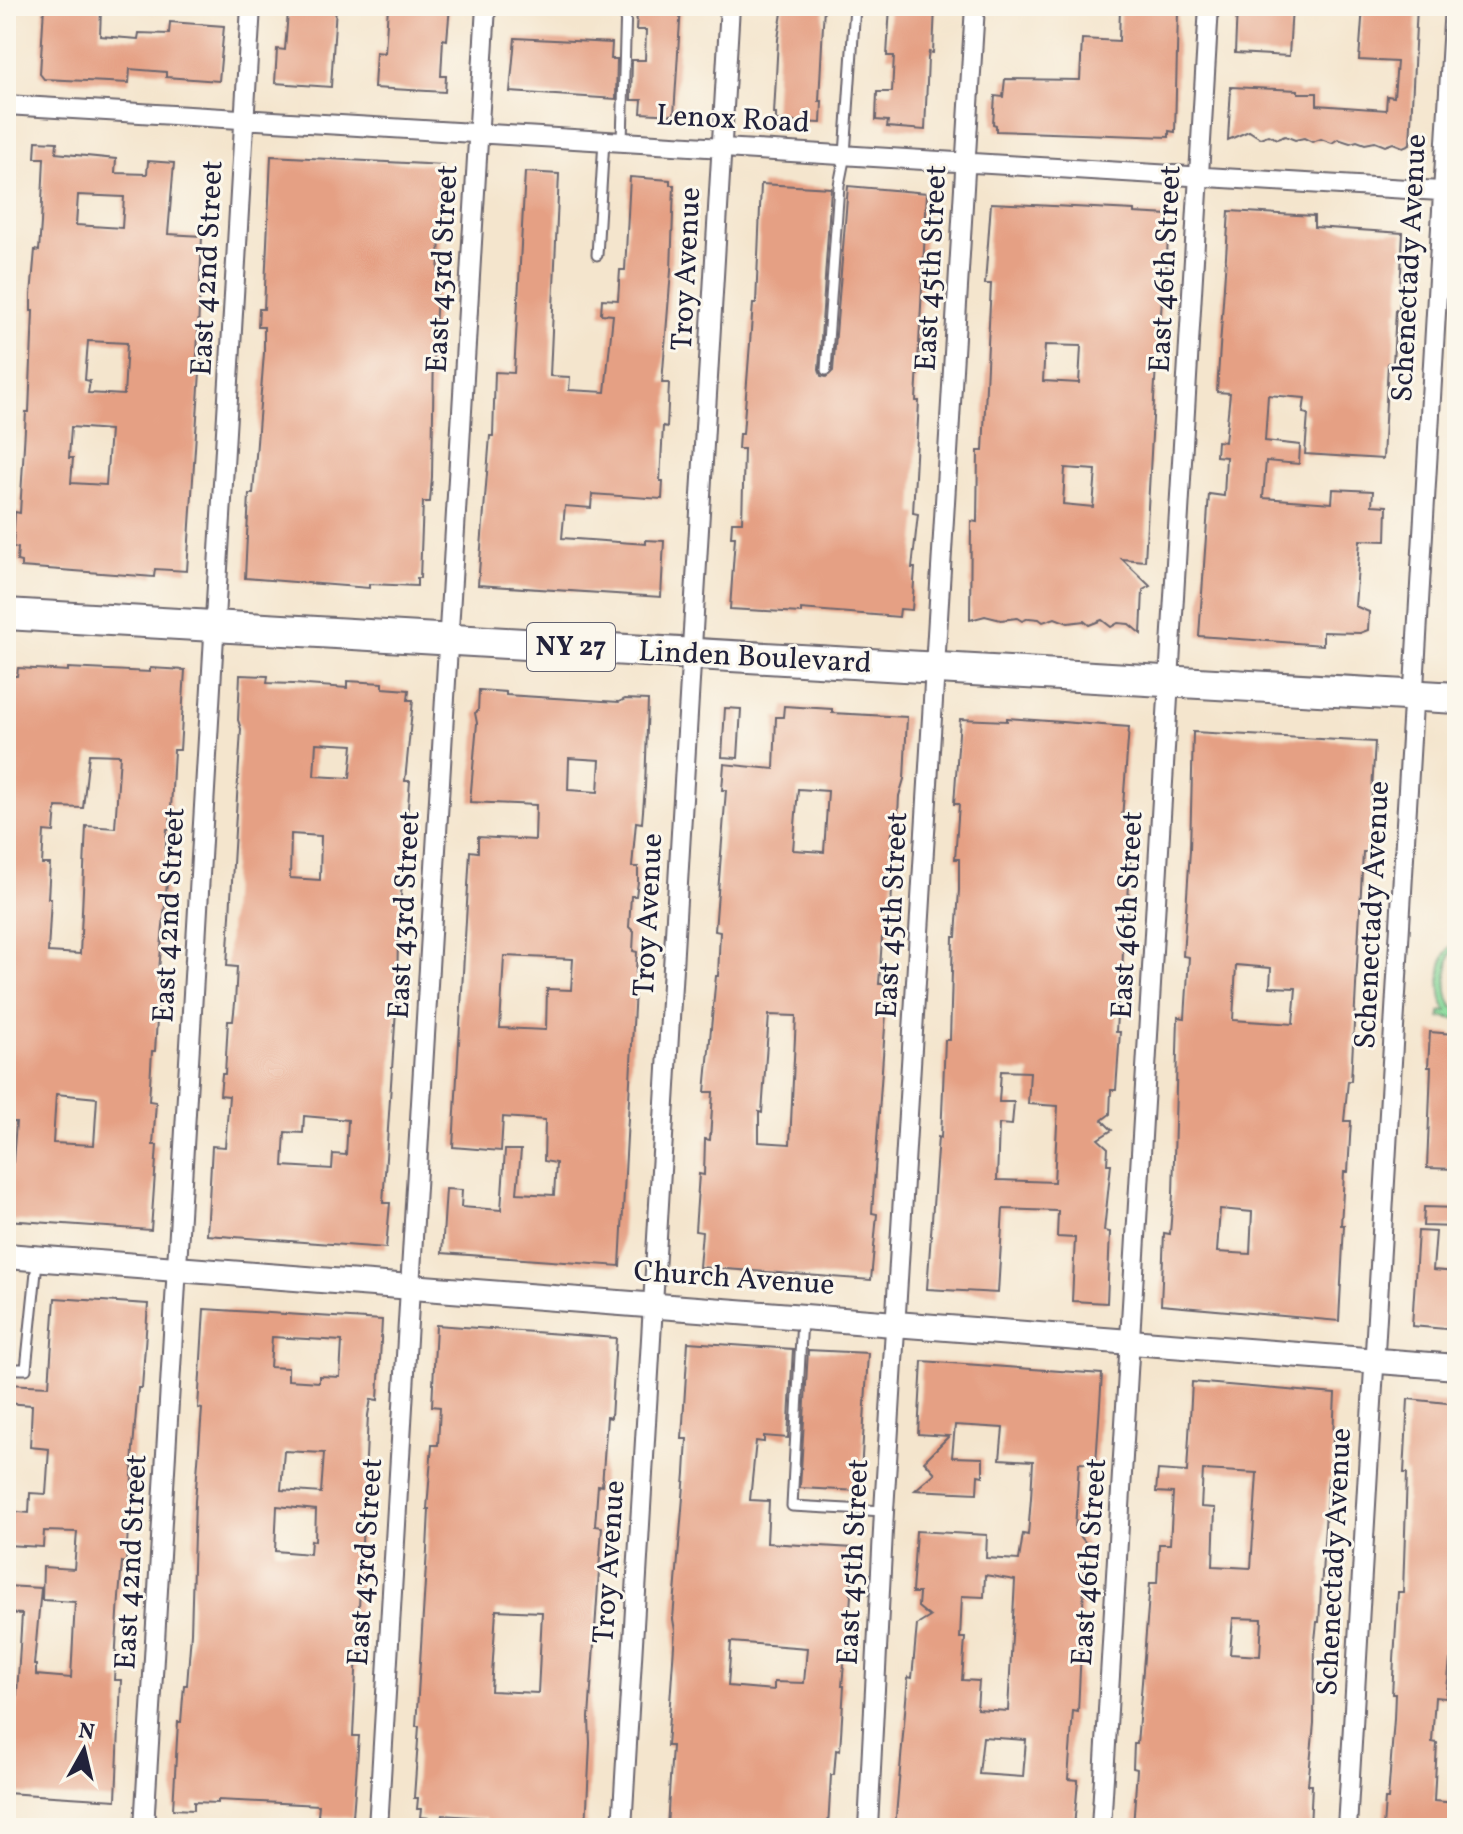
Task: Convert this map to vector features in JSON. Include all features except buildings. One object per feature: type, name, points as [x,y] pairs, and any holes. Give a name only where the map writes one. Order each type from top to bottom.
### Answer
[{"type":"highway","name":"Linden Boulevard","points":[[6,614],[1457,698]]},
{"type":"main road","name":"Church Avenue","points":[[6,1256],[1457,1367]]},
{"type":"street","name":"East 42nd Street","points":[[144,1828],[251,6]]},
{"type":"street","name":"East 43rd Street","points":[[378,1828],[486,6]]},
{"type":"street","name":"Troy Avenue","points":[[622,1828],[730,6]]},
{"type":"street","name":"East 45th Street","points":[[868,1828],[884,1511],[975,6]]},
{"type":"street","name":"East 46th Street","points":[[1101,1828],[1209,6]]},
{"type":"street","name":"Schenectady Avenue","points":[[1347,1828],[1414,696],[1450,192],[1454,6]]},
{"type":"street","name":"Lenox Road","points":[[6,105],[1450,192]]},
{"type":"lane","points":[[597,255],[613,141],[626,6]]},
{"type":"lane","points":[[826,370],[855,6]]},
{"type":"lane","points":[[6,1369],[26,1369],[37,1258]]},
{"type":"lane","points":[[802,1317],[792,1506],[884,1511]]},
{"type":"green space","points":[[1457,940],[1449,959],[1447,980],[1449,1001],[1457,1011],[1457,1019],[1440,1017],[1440,1012],[1447,1011],[1440,984],[1446,954]]}]
